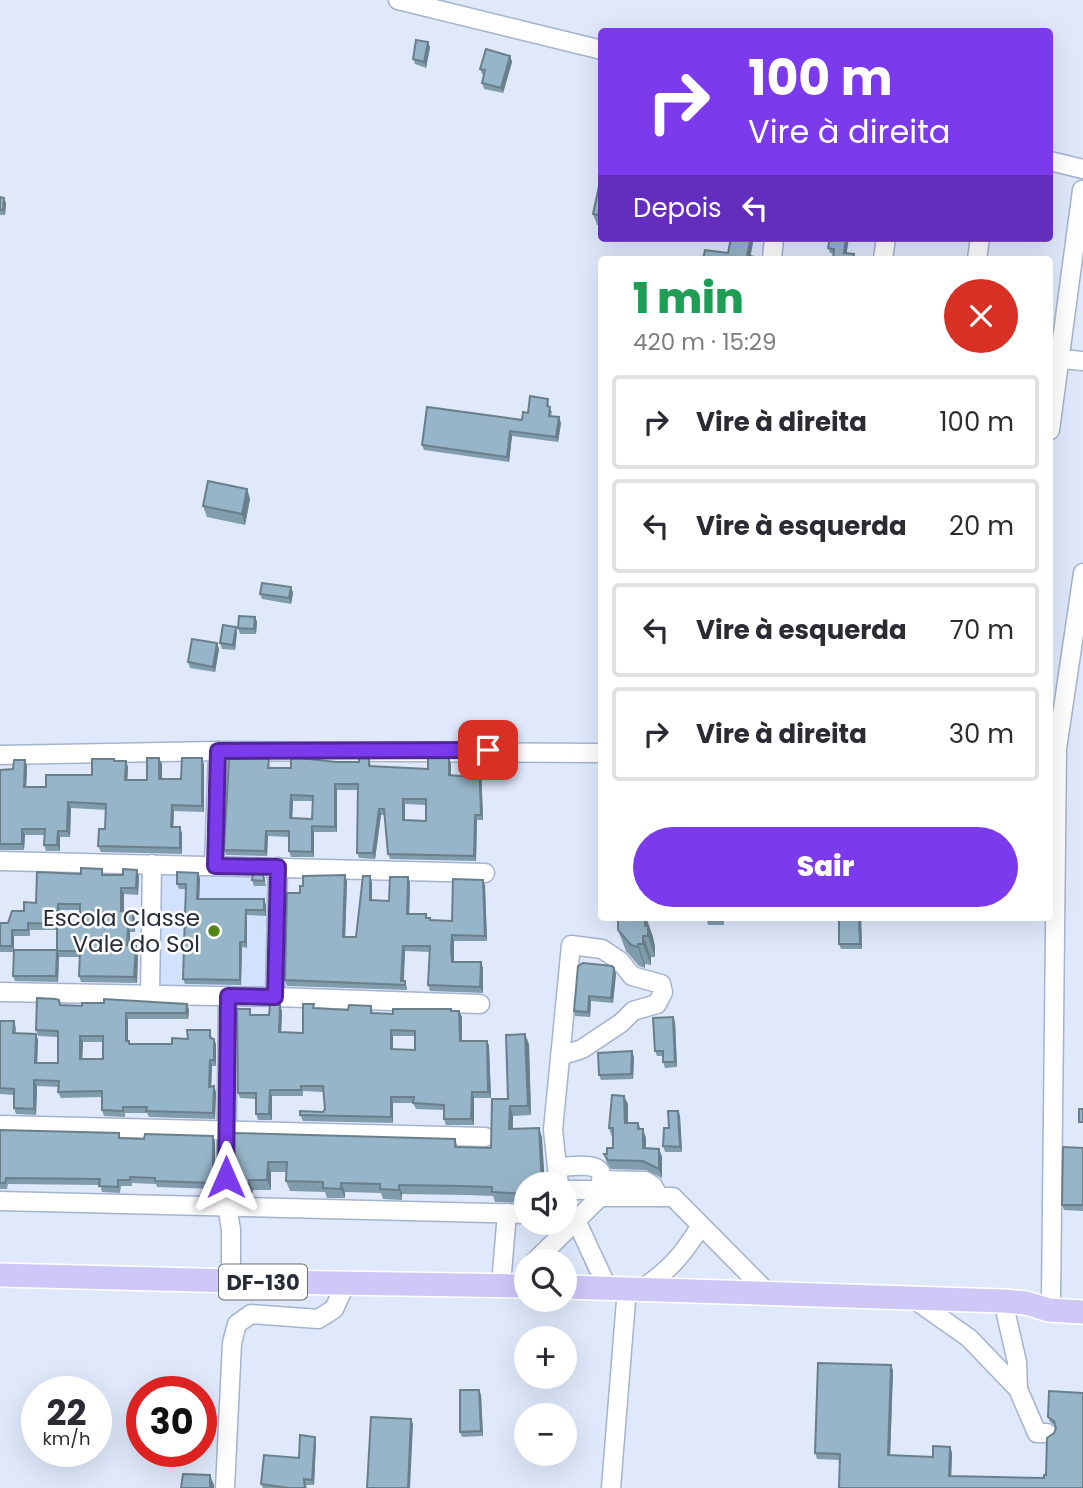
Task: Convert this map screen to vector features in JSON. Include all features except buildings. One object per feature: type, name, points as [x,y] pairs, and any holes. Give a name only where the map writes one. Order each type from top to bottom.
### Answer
[{"type":"main road","name":"DF-130","points":[[0,1275],[512,1286]]},
{"type":"main road","points":[[577,1287],[1014,1302],[1050,1304],[1083,1312]]},
{"type":"main road","points":[[1050,1304],[1083,1298]]},
{"type":"street","points":[[398,0],[598,49]]},
{"type":"street","points":[[1053,162],[1083,169]]},
{"type":"street","points":[[1053,387],[1055,358],[1083,190]]},
{"type":"street","points":[[1055,358],[1083,361]]},
{"type":"street","points":[[1053,888],[1054,749],[1083,573]]},
{"type":"street","points":[[0,755],[488,750],[598,753]]},
{"type":"street","points":[[215,866],[218,751]]},
{"type":"street","points":[[0,861],[485,873]]},
{"type":"street","points":[[150,995],[152,864]]},
{"type":"street","points":[[275,997],[278,867]]},
{"type":"street","points":[[1050,1304],[1053,921]]},
{"type":"street","points":[[558,1172],[553,1130],[560,1056],[571,945],[602,948],[620,961],[632,976],[661,984],[663,992],[657,1004],[633,1011],[621,1023],[582,1049],[560,1056]]},
{"type":"street","points":[[0,992],[480,1004]]},
{"type":"street","points":[[228,996],[226,1131],[231,1281]]},
{"type":"street","points":[[0,1125],[485,1137]]},
{"type":"street","points":[[572,1172],[592,1166],[598,1169],[601,1189]]},
{"type":"street","points":[[577,1213],[601,1189]]},
{"type":"street","points":[[577,1190],[601,1189],[673,1197],[769,1294]]},
{"type":"street","points":[[0,1201],[514,1213]]},
{"type":"street","points":[[507,1213],[512,1286]]},
{"type":"street","points":[[577,1218],[625,1288],[611,1488]]},
{"type":"street","points":[[625,1288],[661,1275],[682,1256],[700,1227]]},
{"type":"street","points":[[545,1249],[558,1235]]},
{"type":"street","points":[[225,1488],[232,1343],[237,1324],[251,1314],[318,1319],[334,1309],[346,1283]]},
{"type":"street","points":[[912,1298],[969,1338],[1018,1389],[1037,1433],[1047,1433]]},
{"type":"street","points":[[1014,1302],[1018,1389]]},
{"type":"shaded area","name":"Escola Classe Vale do Sol","points":[[266,875],[269,880],[267,987],[163,987],[157,982],[161,877]]},
{"type":"place","name":"Escola Classe Vale do Sol","points":[[214,931]]},
{"type":"route","points":[[226,1177],[228,996],[275,997],[278,867],[215,866],[218,751],[488,750]]}]
